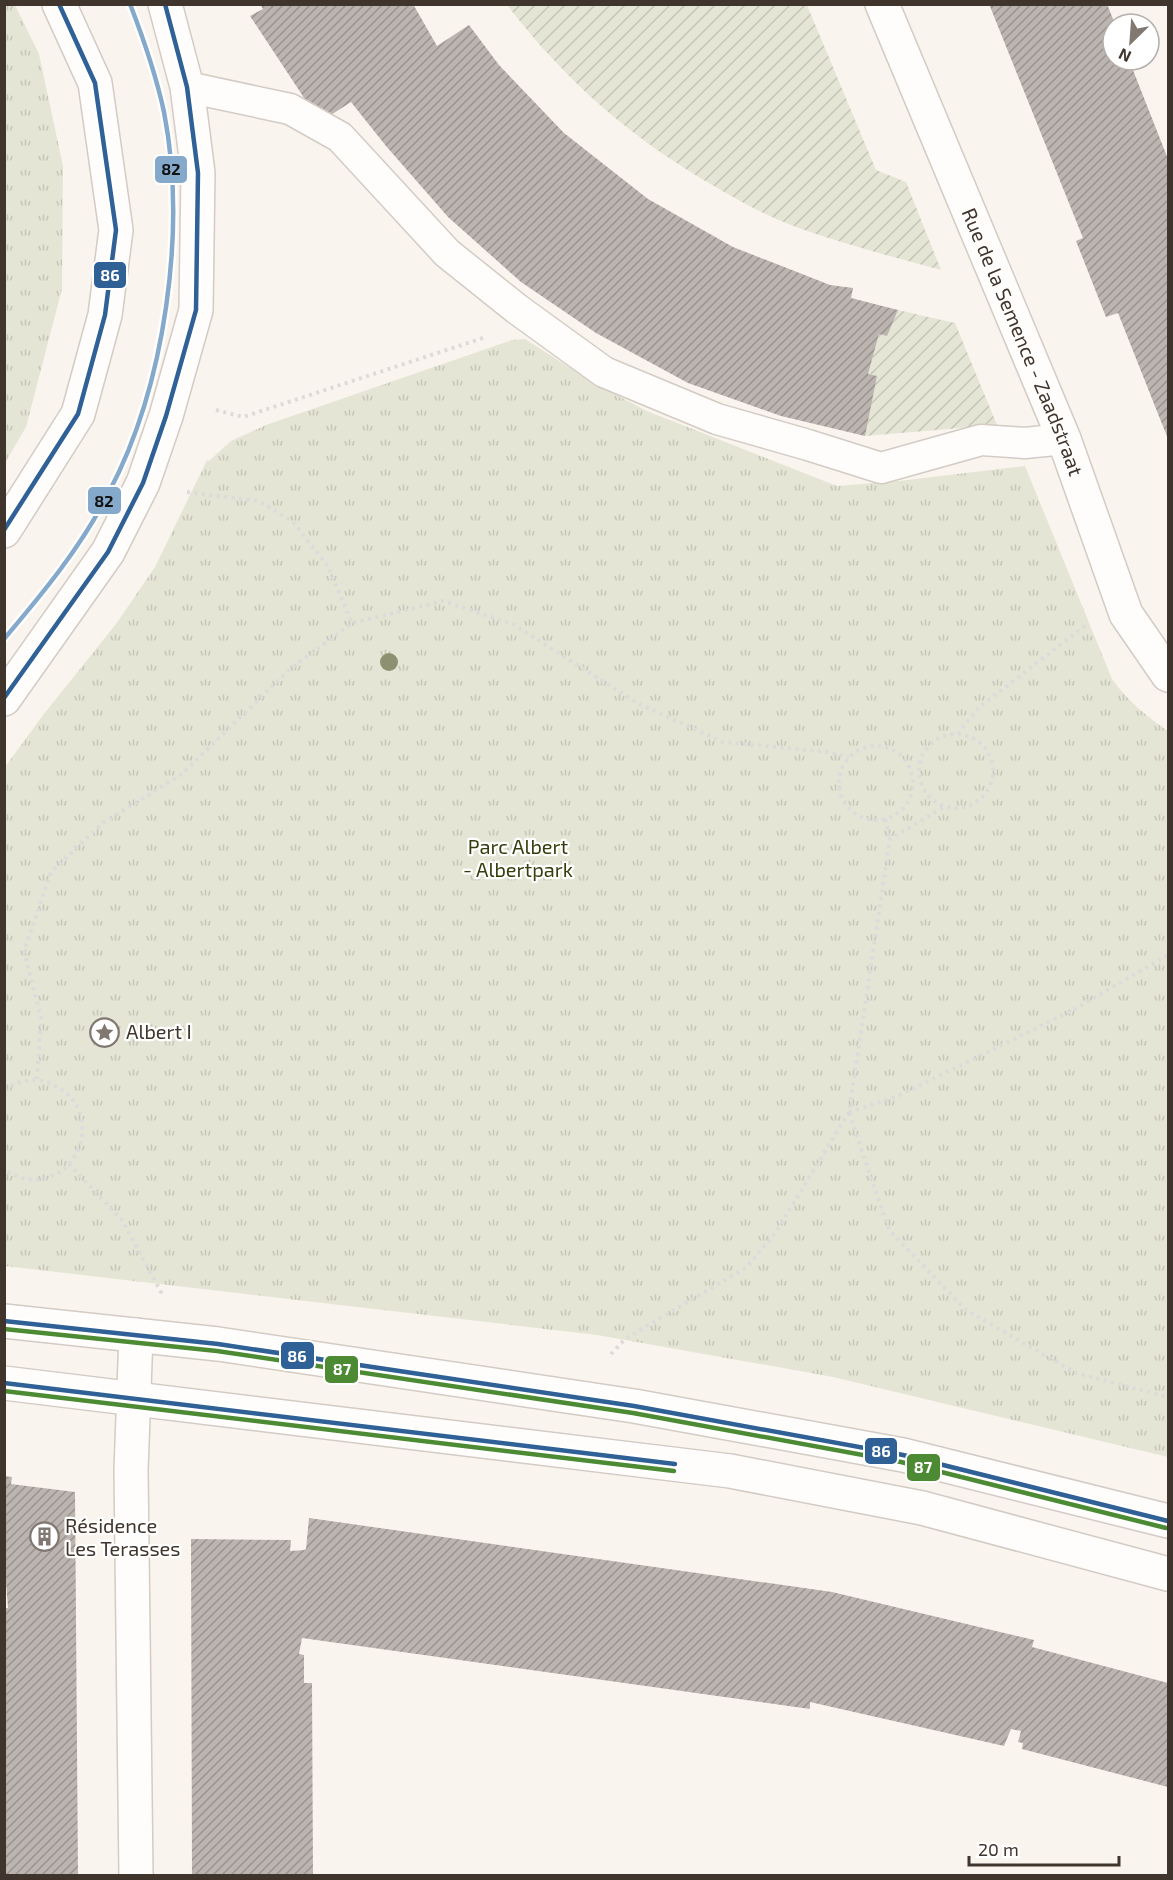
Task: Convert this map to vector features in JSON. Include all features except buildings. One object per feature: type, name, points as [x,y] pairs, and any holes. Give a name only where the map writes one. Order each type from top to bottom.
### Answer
[{"type":"street","points":[[4,531],[78,414],[105,315],[116,230],[95,83],[59,4]]},
{"type":"street","points":[[4,699],[108,552],[143,483],[166,417],[196,310],[198,173],[187,87],[165,4]]},
{"type":"street","name":"Rue de la Semence - Zaadstraat","points":[[882,4],[1064,439],[1126,614],[1168,675]]},
{"type":"street","points":[[4,1321],[218,1344],[646,1408],[903,1455],[1168,1521]]},
{"type":"street","points":[[136,1335],[131,1482],[136,1875]]},
{"type":"street","points":[[4,1383],[730,1471],[922,1508],[1168,1574]]},
{"type":"lane","points":[[187,87],[290,109],[340,137],[447,253],[517,309],[604,372],[717,419],[881,468],[981,440],[1025,443],[1064,439]]},
{"type":"path","points":[[216,410],[243,417],[492,335]]},
{"type":"path","points":[[187,492],[258,501],[292,522],[328,566],[352,623]]},
{"type":"path","points":[[37,1079],[41,1017],[24,951],[51,872],[102,823],[182,774],[289,670],[352,623],[443,601],[513,624],[639,704],[723,742],[827,752],[849,757]]},
{"type":"path","points":[[958,734],[978,708],[1092,621]]},
{"type":"path","points":[[958,734],[974,738],[986,749],[993,764],[992,782],[982,798],[965,807],[946,806],[932,800],[923,788],[919,773],[921,758],[929,745],[943,736],[958,734]]},
{"type":"path","points":[[879,745],[894,751],[907,761],[913,776],[911,795],[901,810],[885,819],[866,819],[853,812],[843,800],[839,785],[841,770],[849,757],[863,748],[879,745]]},
{"type":"path","points":[[913,776],[919,773]]},
{"type":"path","points":[[890,839],[946,806]]},
{"type":"path","points":[[611,1354],[625,1339],[747,1268],[776,1232],[849,1112],[890,839],[885,819]]},
{"type":"path","points":[[849,1112],[896,1097],[1011,1041],[1073,1010],[1168,955]]},
{"type":"path","points":[[4,1089],[17,1082],[37,1079],[58,1086],[75,1102],[83,1123],[81,1145],[69,1164],[49,1177],[25,1179],[4,1170]]},
{"type":"path","points":[[849,1112],[889,1230],[966,1310],[1076,1373],[1168,1397]]},
{"type":"path","points":[[69,1164],[122,1220],[162,1294]]},
{"type":"green space","points":[[4,5],[15,5],[39,54],[63,166],[62,289],[26,427],[5,463]]},
{"type":"green space","points":[[507,5],[807,5],[876,170],[906,182],[941,270],[850,245],[786,223],[719,189],[658,151],[603,108],[553,60]]},
{"type":"green space","points":[[898,310],[955,323],[997,425],[865,436],[876,376],[868,374],[879,334],[887,335]]},
{"type":"green space","name":"Parc Albert - Albertpark","points":[[525,339],[597,385],[647,411],[837,486],[1025,466],[1112,679],[1138,708],[1168,731],[1168,1457],[833,1377],[597,1335],[5,1266],[5,767],[43,715],[116,624],[155,567],[207,460],[209,461],[231,441],[266,425],[512,340]]},
{"type":"transit line","name":"86","points":[[4,530],[78,414],[105,315],[116,230],[95,83],[59,4]]},
{"type":"transit line","name":"82","points":[[4,639],[61,568],[87,531],[109,492],[128,450],[157,356],[166,306],[171,256],[173,206],[171,158],[157,85],[130,4]]},
{"type":"transit line","name":"86","points":[[4,698],[108,552],[143,483],[166,416],[196,310],[198,173],[187,87],[165,4]]},
{"type":"transit line","name":"86","points":[[4,1321],[218,1344],[634,1406],[903,1455],[1168,1521]]},
{"type":"transit line","name":"87","points":[[4,1329],[217,1351],[633,1413],[901,1462],[1166,1528]]},
{"type":"transit line","name":"86","points":[[4,1383],[675,1464]]},
{"type":"transit line","name":"87","points":[[4,1391],[674,1471]]},
{"type":"place","name":"Albert I","points":[[105,1032]]},
{"type":"place","name":"Résidence Les Terasses","points":[[44,1537]]}]
